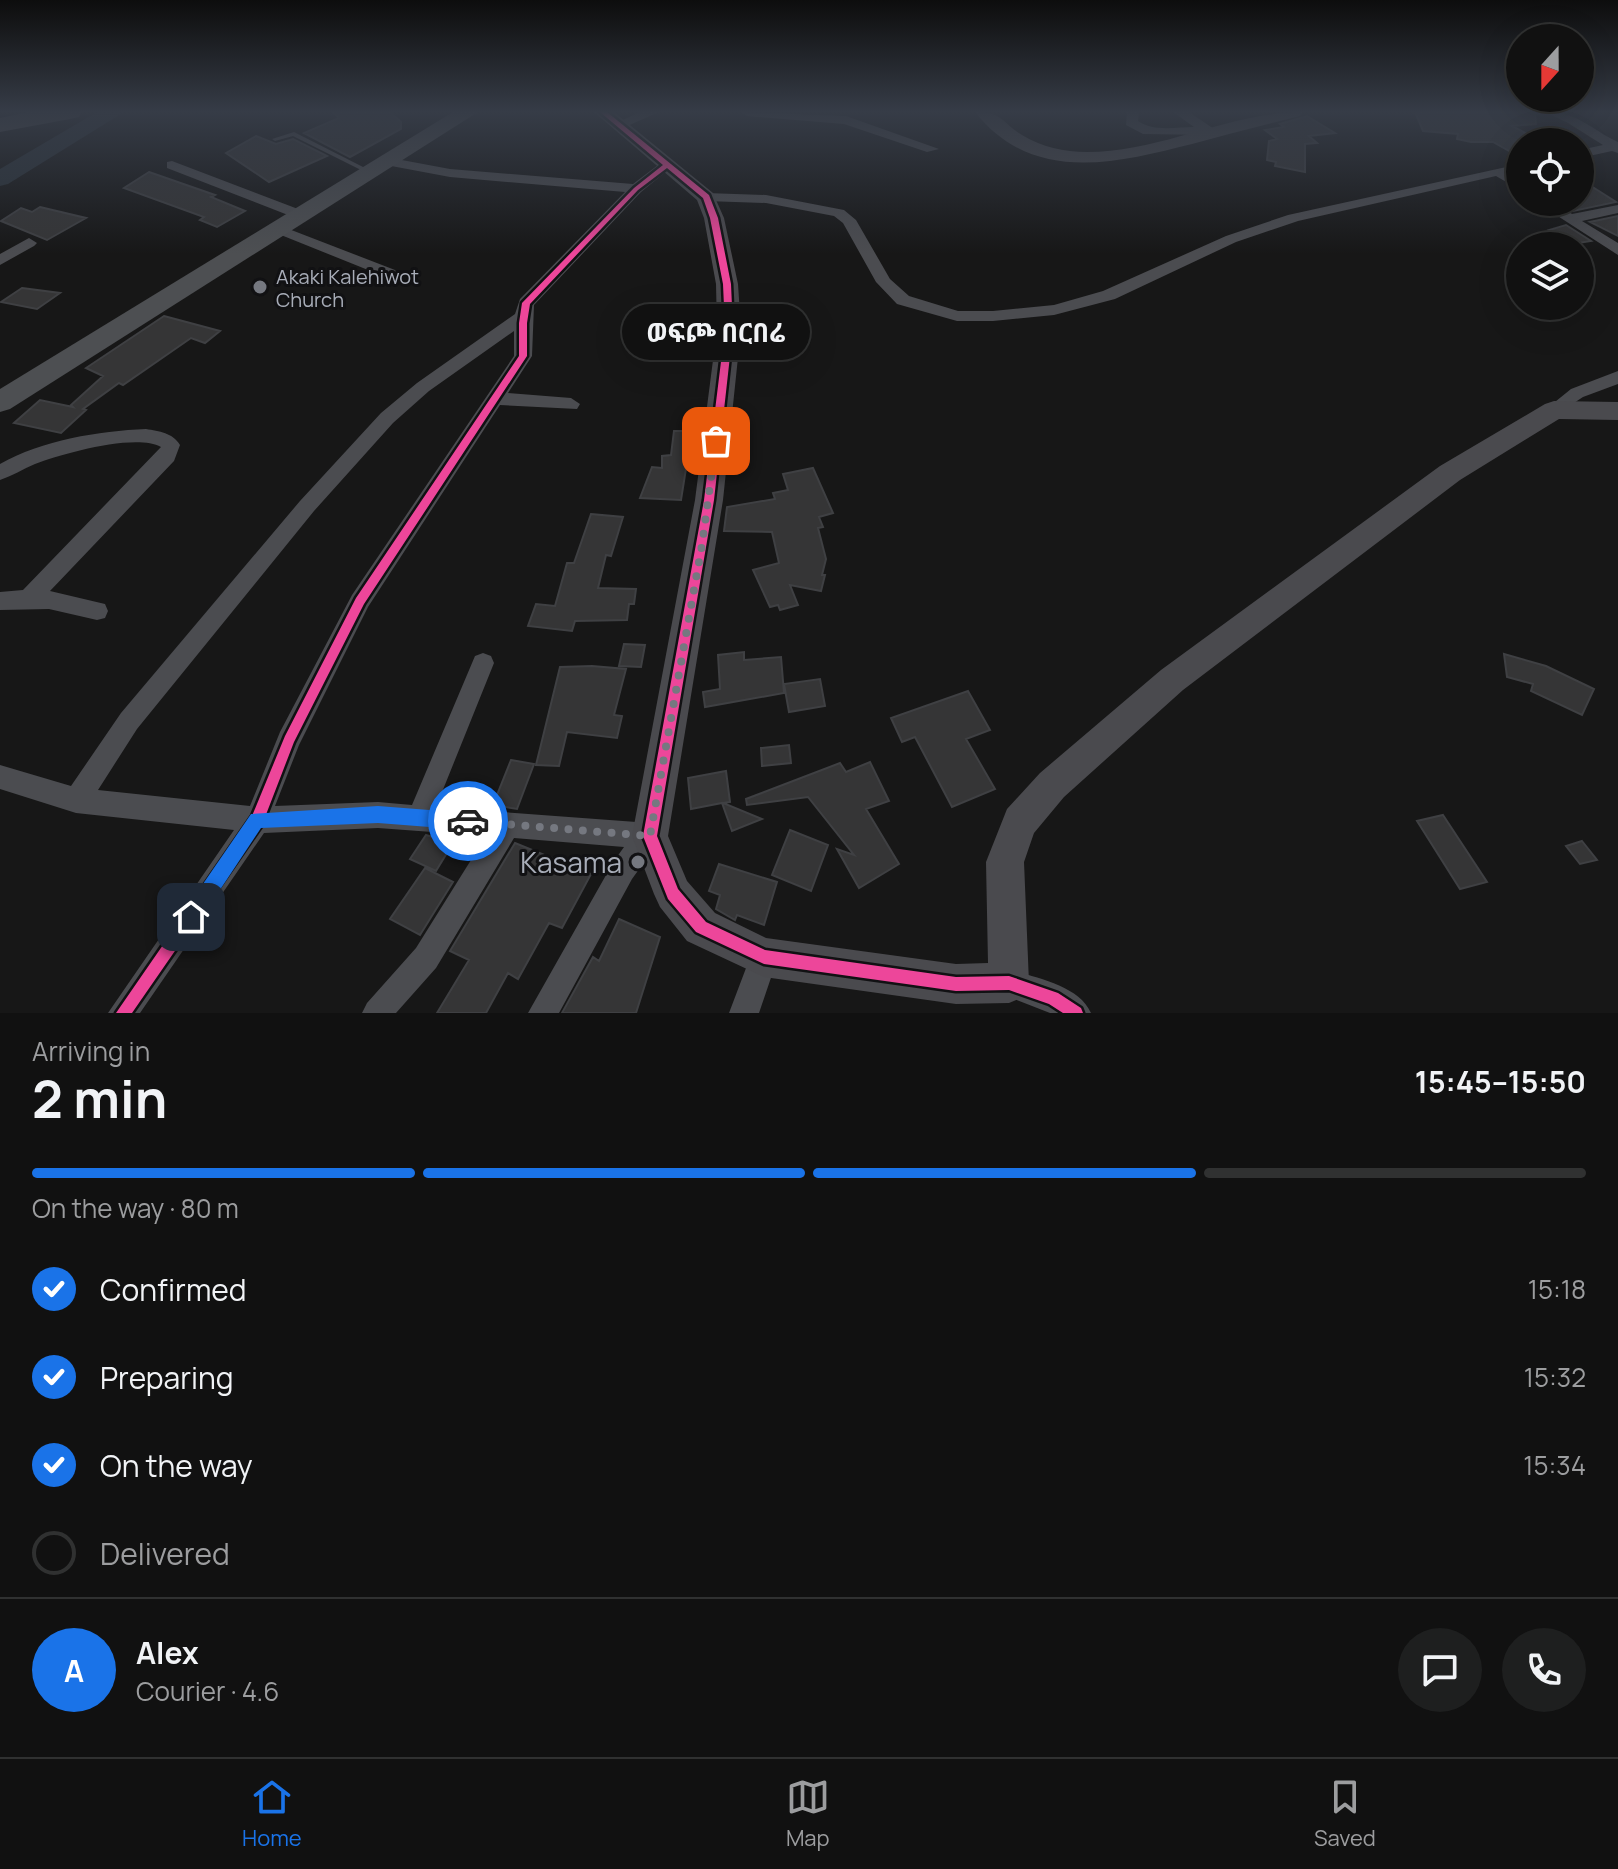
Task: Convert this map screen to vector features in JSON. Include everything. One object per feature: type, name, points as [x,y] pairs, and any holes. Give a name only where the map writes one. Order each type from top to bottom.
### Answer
[{"type":"main road","points":[[0,402],[380,159]]},
{"type":"main road","points":[[0,386],[395,159]]},
{"type":"street","points":[[543,1013],[623,870],[650,836],[709,500],[729,329],[727,284],[714,218],[706,197],[660,159]]},
{"type":"street","points":[[391,162],[450,173],[636,189]]},
{"type":"street","points":[[172,165],[389,273]]},
{"type":"street","points":[[123,1013],[257,820],[289,740],[360,601],[523,356],[521,318],[526,303],[636,189],[667,165]]},
{"type":"street","points":[[706,197],[766,199],[827,208],[849,220],[884,282],[903,300],[957,316],[993,316],[1054,310],[1109,295],[1231,239],[1293,218],[1464,178],[1506,172]]},
{"type":"street","points":[[1500,173],[1506,177]]},
{"type":"street","points":[[1568,219],[1618,209]]},
{"type":"street","points":[[1564,216],[1618,250]]},
{"type":"street","points":[[0,260],[29,243]]},
{"type":"street","points":[[76,800],[129,721],[307,506],[387,418],[423,387],[521,318]]},
{"type":"street","points":[[1009,983],[1005,862],[1020,822],[1052,785],[1172,680],[1450,473],[1577,393],[1618,377]]},
{"type":"street","points":[[494,398],[571,404]]},
{"type":"street","points":[[1554,410],[1618,411]]},
{"type":"street","points":[[4,464],[63,448],[142,436],[159,437],[171,445],[167,456],[30,597]]},
{"type":"street","points":[[0,601],[30,597],[60,599],[97,611]]},
{"type":"street","points":[[419,818],[483,663]]},
{"type":"street","points":[[0,777],[76,800],[257,820],[378,815],[650,836]]},
{"type":"street","points":[[377,1013],[426,958],[508,824]]},
{"type":"street","points":[[650,836],[673,894],[701,927],[764,957],[956,984],[1009,983],[1053,998],[1076,1013]]},
{"type":"street","points":[[744,1013],[764,957]]},
{"type":"lane","points":[[344,159],[363,169]]},
{"type":"building","points":[[235,159],[320,159],[269,182]]},
{"type":"building","points":[[1305,159],[1305,172],[1275,166],[1276,162],[1267,160]]},
{"type":"building","points":[[149,172],[215,195],[211,197],[245,211],[217,227],[200,220],[204,217],[124,188]]},
{"type":"building","points":[[1594,188],[1616,202],[1594,207]]},
{"type":"building","points":[[40,207],[86,218],[47,240],[1,221],[21,208],[32,212]]},
{"type":"building","points":[[1618,216],[1618,236],[1590,222]]},
{"type":"building","points":[[1566,225],[1577,232],[1552,232],[1549,230]]},
{"type":"building","points":[[22,288],[60,293],[37,309],[1,302]]},
{"type":"building","points":[[164,316],[220,331],[205,343],[191,338],[123,385],[119,383],[83,409],[86,410],[61,433],[14,423],[40,400],[73,407],[71,405],[103,376],[86,368]]},
{"type":"building","points":[[674,431],[692,431],[681,500],[640,498],[652,467],[662,468],[662,456],[671,455]]},
{"type":"building","points":[[813,468],[833,513],[819,517],[823,527],[818,528],[826,559],[822,575],[825,575],[821,591],[790,585],[798,605],[780,610],[778,605],[770,607],[753,570],[779,563],[772,532],[724,531],[727,507],[775,499],[773,493],[788,490],[783,474]]},
{"type":"building","points":[[591,514],[623,517],[611,556],[606,555],[598,588],[636,589],[634,604],[629,604],[627,620],[575,621],[572,631],[528,626],[536,604],[555,606],[567,563],[574,563]]},
{"type":"building","points":[[624,644],[645,645],[641,667],[619,666]]},
{"type":"building","points":[[744,652],[744,660],[781,657],[784,693],[705,707],[703,692],[720,689],[718,655]]},
{"type":"building","points":[[1504,654],[1546,666],[1594,689],[1582,715],[1531,691],[1533,684],[1507,677]]},
{"type":"building","points":[[560,667],[626,669],[614,715],[622,716],[617,738],[567,732],[559,766],[536,765]]},
{"type":"building","points":[[820,679],[825,706],[789,712],[784,684]]},
{"type":"building","points":[[968,691],[990,730],[966,739],[995,789],[952,807],[915,737],[902,742],[891,718]]},
{"type":"building","points":[[789,745],[791,763],[762,766],[761,748]]},
{"type":"building","points":[[511,760],[534,764],[517,809],[493,805]]},
{"type":"building","points":[[870,762],[889,801],[866,809],[899,864],[859,888],[837,849],[854,855],[808,797],[747,805],[746,799],[840,763],[846,772]]},
{"type":"building","points":[[726,771],[730,802],[723,803],[762,819],[732,831],[722,803],[691,809],[688,778]]},
{"type":"building","points":[[1443,815],[1487,882],[1460,889],[1417,821]]},
{"type":"building","points":[[790,830],[828,845],[811,891],[772,875]]},
{"type":"building","points":[[426,835],[453,843],[436,871],[410,859]]},
{"type":"building","points":[[1582,841],[1597,860],[1580,864],[1566,846]]},
{"type":"building","points":[[515,843],[591,874],[562,928],[549,923],[518,979],[508,973],[486,1013],[437,1013],[469,960],[450,951]]},
{"type":"building","points":[[719,864],[777,882],[764,925],[737,915],[735,920],[716,909],[720,895],[709,891]]},
{"type":"building","points":[[425,868],[453,882],[420,935],[390,919]]},
{"type":"building","points":[[619,919],[660,937],[636,1013],[562,1013],[593,957],[599,961]]},
{"type":"waterway","points":[[0,179],[33,159]]},
{"type":"cycle path","points":[[660,159],[706,197],[714,218],[727,284],[729,329],[709,500],[650,836],[673,894],[701,927],[764,957],[956,984],[1009,983],[1053,998],[1076,1013]]},
{"type":"cycle path","points":[[123,1013],[257,820],[289,740],[360,601],[523,356],[526,303],[636,189],[667,165]]},
{"type":"way so far","points":[[468,821],[650,836],[702,545],[716,441]]},
{"type":"place","name":"Akaki Kalehiwot Church","points":[[260,287]]},
{"type":"place","name":"ወፍጮ በርበሬ","points":[[716,441]]},
{"type":"place","name":"Kasama","points":[[638,862]]},
{"type":"route","points":[[191,917],[257,820],[378,815],[468,821]]}]
